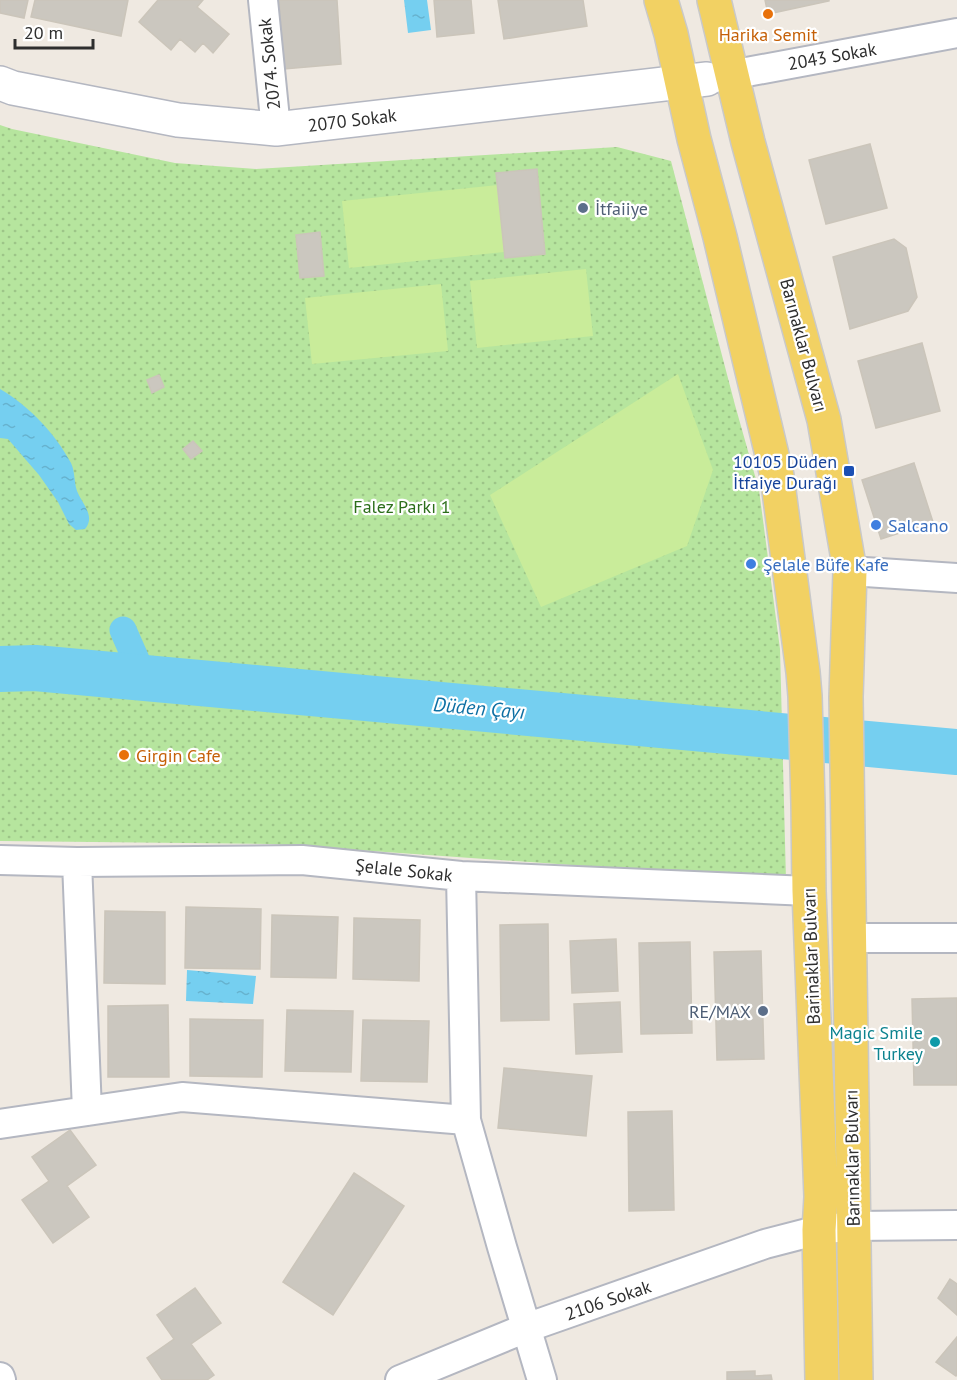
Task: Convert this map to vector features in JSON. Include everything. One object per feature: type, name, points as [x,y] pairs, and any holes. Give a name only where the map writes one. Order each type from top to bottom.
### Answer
[{"type":"main road","name":"Barınaklar Bulvarı","points":[[662,0],[671,34],[707,78],[748,142],[824,420],[850,571],[846,697],[856,1380]]},
{"type":"main road","name":"Barınaklar Bulvarı","points":[[714,0],[707,78],[694,139],[720,237],[777,476],[805,696]]},
{"type":"main road","name":"Barinaklar Bulvarı","points":[[805,696],[808,891],[821,1197],[819,1230]]},
{"type":"main road","name":"Barınaklar Bulvarı","points":[[819,1230],[822,1380]]},
{"type":"street","name":"2074. Sokak","points":[[263,0],[276,129]]},
{"type":"street","name":"2043 Sokak","points":[[707,78],[957,33]]},
{"type":"street","name":"2070 Sokak","points":[[0,83],[13,88],[178,120],[276,129],[707,78]]},
{"type":"street","points":[[850,571],[957,578]]},
{"type":"street","name":"Şelale Sokak","points":[[0,860],[77,862],[302,860],[461,876],[808,891]]},
{"type":"street","points":[[77,862],[87,1111]]},
{"type":"street","points":[[461,876],[466,1120],[542,1380]]},
{"type":"street","points":[[850,938],[957,938]]},
{"type":"street","points":[[0,1124],[182,1097],[466,1120]]},
{"type":"street","name":"2106 Sokak","points":[[400,1380],[526,1328],[765,1244],[819,1230],[853,1226],[957,1225]]},
{"type":"green space","name":"Falez Parkı 1","points":[[0,125],[175,163],[256,169],[617,147],[671,161],[759,490],[780,649],[786,880],[272,844],[0,841]]},
{"type":"green space","points":[[498,185],[504,252],[349,268],[342,201]]},
{"type":"green space","points":[[586,269],[593,336],[477,348],[470,281]]},
{"type":"green space","points":[[441,284],[448,351],[312,364],[305,298]]},
{"type":"green space","points":[[678,374],[713,470],[687,546],[541,607],[490,495]]},
{"type":"water","points":[[404,0],[427,0],[431,30],[408,33]]},
{"type":"water","points":[[0,389],[31,412],[65,452],[72,466],[77,491],[89,515],[85,529],[76,530],[69,524],[58,502],[39,475],[8,439],[0,438]]},
{"type":"water","points":[[187,970],[256,976],[253,1004],[186,1001]]},
{"type":"building","points":[[0,0],[28,0],[24,18],[0,13]]},
{"type":"building","points":[[35,0],[128,0],[121,36],[31,17]]},
{"type":"building","points":[[158,0],[203,0],[197,7],[229,34],[213,53],[203,43],[195,52],[180,39],[171,50],[139,22]]},
{"type":"building","points":[[279,0],[337,0],[341,64],[284,69]]},
{"type":"building","points":[[434,0],[471,0],[474,33],[437,37]]},
{"type":"building","points":[[498,0],[583,0],[587,26],[504,39]]},
{"type":"building","points":[[765,0],[829,0],[829,1],[768,14]]},
{"type":"building","points":[[870,144],[887,208],[826,224],[809,160]]},
{"type":"building","points":[[537,169],[545,254],[505,258],[496,173]]},
{"type":"building","points":[[320,232],[324,276],[300,278],[296,235]]},
{"type":"building","points":[[894,239],[906,248],[917,297],[908,311],[850,329],[833,257]]},
{"type":"building","points":[[922,343],[940,411],[876,428],[858,361]]},
{"type":"building","points":[[159,375],[164,387],[152,393],[147,380]]},
{"type":"building","points":[[193,441],[202,451],[191,459],[183,449]]},
{"type":"building","points":[[914,463],[933,522],[881,539],[862,480]]},
{"type":"building","points":[[186,907],[261,909],[260,969],[185,968]]},
{"type":"building","points":[[105,911],[165,912],[165,984],[104,983]]},
{"type":"building","points":[[272,915],[338,917],[336,978],[271,977]]},
{"type":"building","points":[[354,918],[420,920],[419,981],[353,979]]},
{"type":"building","points":[[548,924],[549,1020],[501,1021],[500,925]]},
{"type":"building","points":[[616,939],[618,991],[572,993],[570,941]]},
{"type":"building","points":[[690,942],[692,1033],[641,1034],[639,943]]},
{"type":"building","points":[[761,951],[764,1059],[717,1060],[714,952]]},
{"type":"building","name":"Magic Smile Turkey","points":[[957,998],[957,1085],[914,1085],[912,999]]},
{"type":"building","points":[[620,1002],[622,1052],[576,1054],[574,1004]]},
{"type":"building","points":[[168,1005],[169,1077],[108,1077],[108,1006]]},
{"type":"building","points":[[287,1010],[353,1011],[351,1072],[285,1071]]},
{"type":"building","points":[[190,1019],[263,1020],[262,1077],[190,1076]]},
{"type":"building","points":[[363,1020],[429,1021],[427,1082],[361,1081]]},
{"type":"building","points":[[504,1068],[592,1076],[586,1136],[498,1128]]},
{"type":"building","points":[[672,1111],[674,1210],[629,1211],[628,1112]]},
{"type":"building","points":[[70,1130],[96,1165],[67,1186],[89,1217],[53,1243],[22,1200],[49,1181],[32,1157]]},
{"type":"building","points":[[354,1173],[404,1206],[333,1315],[283,1282]]},
{"type":"building","points":[[950,1279],[957,1284],[957,1315],[938,1298]]},
{"type":"building","points":[[195,1288],[221,1323],[191,1344],[214,1375],[207,1380],[162,1380],[147,1358],[174,1339],[157,1315]]},
{"type":"building","points":[[957,1337],[957,1375],[956,1376],[936,1362]]},
{"type":"building","points":[[755,1371],[755,1376],[771,1375],[772,1380],[727,1380],[727,1372]]},
{"type":"waterway","points":[[123,630],[144,678]]},
{"type":"waterway","name":"Düden Çayı","points":[[0,669],[35,668],[957,752]]},
{"type":"place","name":"Harika Semit","points":[[768,14]]},
{"type":"place","name":"İtfaiiye","points":[[583,208]]},
{"type":"place","name":"10105 Düden İtfaiye Durağı","points":[[849,471]]},
{"type":"place","name":"Salcano","points":[[876,525]]},
{"type":"place","name":"Şelale Büfe Kafe","points":[[751,564]]},
{"type":"place","name":"Girgin Cafe","points":[[124,755]]},
{"type":"place","name":"RE/MAX","points":[[763,1011]]},
{"type":"place","name":"Magic Smile Turkey","points":[[935,1042]]}]
